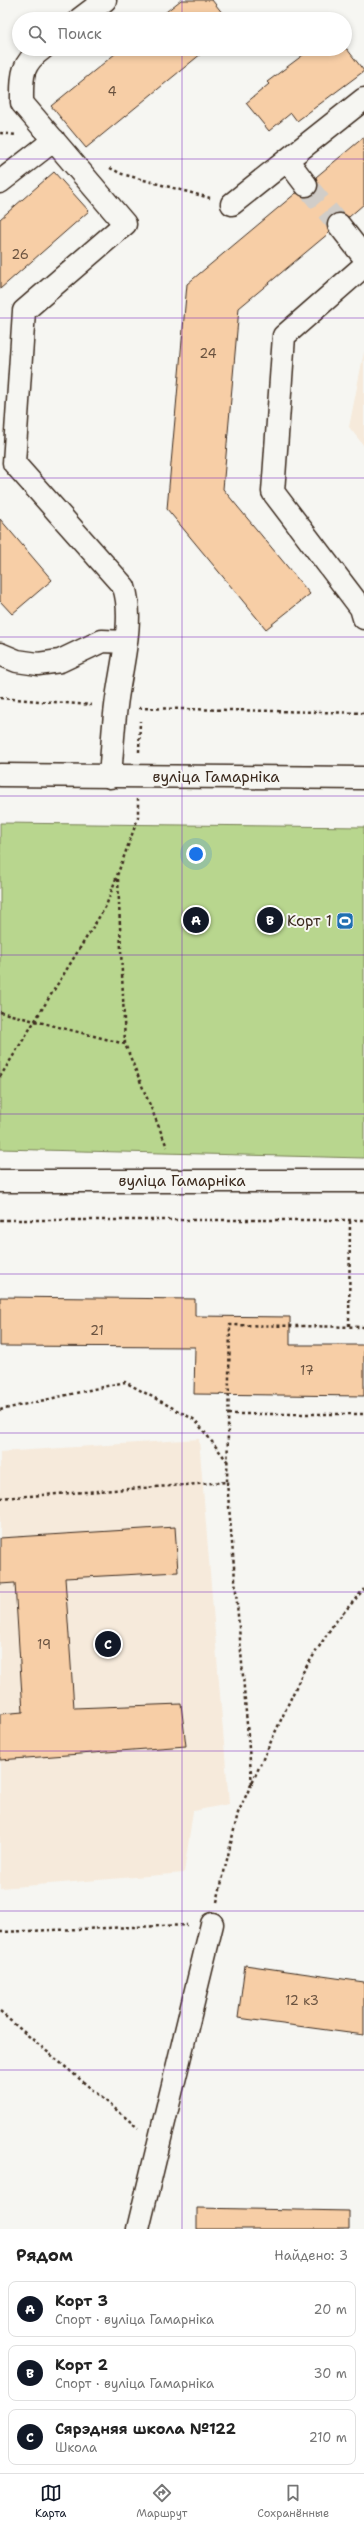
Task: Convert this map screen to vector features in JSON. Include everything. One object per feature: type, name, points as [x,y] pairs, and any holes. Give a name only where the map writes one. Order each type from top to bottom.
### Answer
[{"type":"main road","points":[[89,12],[105,0]]},
{"type":"main road","points":[[33,56],[29,59],[22,76],[22,103],[125,224],[24,311],[14,463],[124,587],[128,598],[126,642],[116,707],[110,776]]},
{"type":"main road","points":[[232,204],[364,99]]},
{"type":"main road","points":[[0,182],[54,140]]},
{"type":"main road","points":[[287,160],[306,185]]},
{"type":"main road","points":[[339,225],[364,257]]},
{"type":"main road","points":[[364,266],[284,336],[273,492],[361,608],[364,618]]},
{"type":"main road","points":[[0,654],[17,661],[38,664],[60,661],[102,641],[126,642]]},
{"type":"main road","name":"вуліца Гамарніка","points":[[0,763],[68,775]]},
{"type":"main road","name":"вуліца Гамарніка","points":[[0,774],[364,778]]},
{"type":"main road","name":"вуліца Гамарніка","points":[[0,1181],[364,1181]]},
{"type":"main road","points":[[138,2229],[212,1924]]},
{"type":"path","points":[[0,132],[54,140]]},
{"type":"path","points":[[109,167],[122,174],[232,204]]},
{"type":"path","points":[[0,698],[116,707],[364,713]]},
{"type":"path","points":[[0,1077],[106,906],[118,877],[138,818]]},
{"type":"path","points":[[118,877],[125,1044],[167,1147]]},
{"type":"path","points":[[0,1012],[125,1044]]},
{"type":"path","points":[[0,1220],[364,1220]]},
{"type":"path","points":[[349,1326],[350,1220]]},
{"type":"path","points":[[252,1786],[227,1482],[230,1325],[364,1327]]},
{"type":"path","points":[[0,1410],[125,1382],[195,1420],[227,1461]]},
{"type":"path","points":[[228,1414],[364,1414]]},
{"type":"path","points":[[0,1498],[227,1482]]},
{"type":"path","points":[[0,1932],[212,1924],[238,1812],[252,1786],[303,1672],[334,1625],[364,1589]]},
{"type":"path","points":[[0,2012],[158,2145]]},
{"type":"shaded area","points":[[364,352],[364,446],[349,427]]},
{"type":"shaded area","points":[[199,1439],[229,1804],[193,1811],[184,1873],[0,1888],[0,1452]]},
{"type":"green space","points":[[0,823],[364,827],[364,1158],[0,1149]]},
{"type":"building","points":[[181,0],[212,0],[221,12],[166,12]]},
{"type":"building","points":[[352,55],[364,71],[297,121],[291,113],[269,131],[246,103],[269,84],[267,82],[302,56]]},
{"type":"building","points":[[112,56],[198,56],[86,148],[51,106]]},
{"type":"building","points":[[364,137],[364,204],[349,217],[338,213],[331,215],[327,226],[329,233],[239,308],[223,489],[310,594],[266,629],[167,509],[187,284],[296,193],[307,197],[314,195],[318,184],[316,177]]},
{"type":"building","points":[[54,172],[89,211],[0,289],[0,219]]},
{"type":"building","points":[[0,519],[52,580],[12,614],[0,601]]},
{"type":"building","points":[[0,1297],[195,1299],[195,1316],[290,1317],[290,1345],[364,1345],[364,1396],[194,1394],[195,1347],[0,1346]]},
{"type":"building","points":[[175,1527],[178,1572],[65,1578],[74,1708],[181,1704],[186,1746],[0,1760],[0,1714],[23,1712],[15,1583],[0,1584],[0,1538]]},
{"type":"building","points":[[245,1965],[364,1982],[364,2035],[238,2018]]},
{"type":"building","points":[[197,2208],[349,2211],[349,2229],[197,2229]]},
{"type":"tunnel","points":[[306,185],[339,225]]},
{"type":"place","name":"Корт 3","points":[[196,920]]},
{"type":"place","name":"Корт 2","points":[[270,920]]},
{"type":"place","name":"Корт 1","points":[[345,921]]},
{"type":"place","name":"Сярэдняя школа №122","points":[[108,1644]]}]
